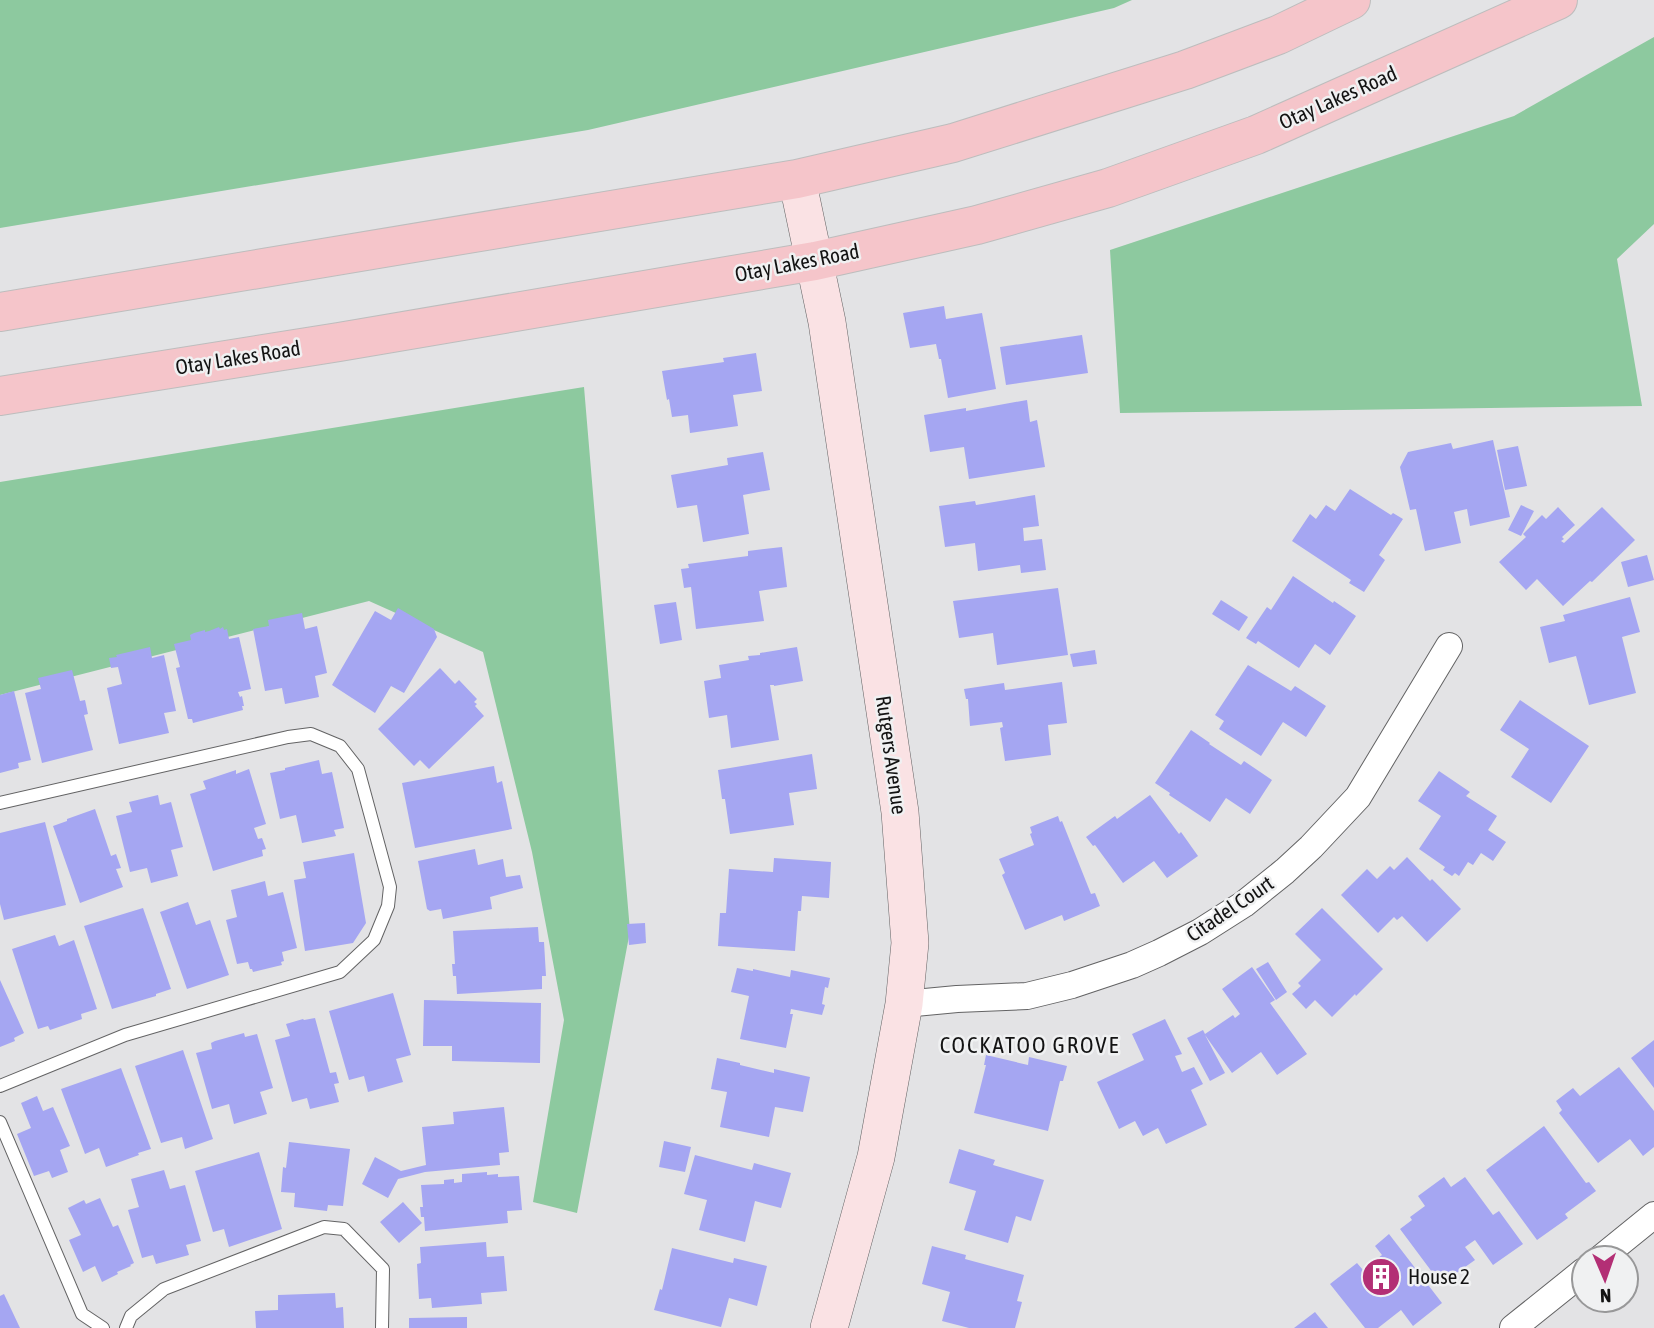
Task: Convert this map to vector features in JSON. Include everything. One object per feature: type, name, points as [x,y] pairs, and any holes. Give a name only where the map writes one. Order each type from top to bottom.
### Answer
[{"type":"main road","points":[[0,312],[797,179],[953,143],[1172,74],[1278,34],[1351,0]]},
{"type":"main road","name":"Otay Lakes Road","points":[[0,396],[353,340],[815,261],[977,225],[1108,188],[1256,135],[1558,0]]},
{"type":"main road","name":"Rutgers Avenue","points":[[797,179],[827,322],[900,812],[910,943],[904,1004],[876,1157],[829,1328]]},
{"type":"street","name":"Citadel Court","points":[[904,1004],[1027,996],[1072,985],[1159,953],[1200,932],[1244,904],[1311,848],[1358,797],[1449,646]]},
{"type":"street","points":[[1618,1244],[1654,1215]]},
{"type":"street","points":[[1513,1328],[1570,1282]]},
{"type":"lane","points":[[0,803],[311,734],[340,746],[358,769],[390,887],[388,906],[374,940],[340,972],[125,1035],[0,1086]]},
{"type":"lane","points":[[0,1122],[82,1314],[103,1328]]},
{"type":"lane","points":[[126,1328],[131,1316],[164,1289],[324,1227],[344,1229],[383,1269],[382,1328]]},
{"type":"green space","points":[[0,0],[1132,0],[1114,8],[588,130],[0,228]]},
{"type":"green space","points":[[1654,37],[1654,224],[1617,259],[1642,406],[1120,413],[1110,250],[1514,116]]},
{"type":"green space","points":[[584,387],[630,931],[577,1213],[533,1202],[564,1020],[532,852],[483,652],[369,601],[0,695],[0,482]]},
{"type":"building","points":[[944,306],[946,319],[982,313],[996,389],[948,398],[936,344],[910,348],[903,313]]},
{"type":"building","points":[[1082,335],[1088,373],[1006,385],[1000,347]]},
{"type":"building","points":[[756,353],[762,391],[733,395],[738,426],[690,433],[688,415],[672,417],[662,371],[724,362],[723,358]]},
{"type":"building","points":[[1027,400],[1030,422],[1037,420],[1045,467],[969,479],[964,447],[930,452],[924,415]]},
{"type":"building","points":[[1493,440],[1510,517],[1470,526],[1467,509],[1454,512],[1461,543],[1425,551],[1416,509],[1410,510],[1400,467],[1408,452],[1451,443],[1453,449]]},
{"type":"building","points":[[1518,446],[1527,486],[1505,490],[1497,450]]},
{"type":"building","points":[[763,452],[770,490],[743,495],[749,534],[703,542],[697,505],[677,508],[671,475],[728,465],[727,458]]},
{"type":"building","points":[[1350,489],[1391,515],[1393,513],[1403,519],[1379,555],[1385,560],[1364,592],[1349,583],[1351,580],[1292,541],[1310,514],[1316,519],[1326,505],[1335,511]]},
{"type":"building","points":[[1035,495],[1039,526],[1023,528],[1024,541],[1042,539],[1046,570],[1021,573],[1020,565],[978,571],[975,543],[945,547],[939,506],[975,501],[976,505]]},
{"type":"building","points":[[1521,505],[1534,511],[1521,536],[1508,530]]},
{"type":"building","points":[[1558,507],[1575,525],[1562,537],[1564,539],[1561,541],[1564,543],[1602,507],[1635,540],[1563,606],[1537,579],[1526,590],[1499,562],[1526,537],[1523,534],[1542,515],[1546,519]]},
{"type":"building","points":[[782,547],[787,587],[759,591],[764,621],[696,629],[691,587],[684,588],[681,569],[689,568],[688,564],[748,556],[748,551]]},
{"type":"building","points":[[1647,555],[1654,580],[1628,587],[1621,562]]},
{"type":"building","points":[[1293,576],[1356,616],[1330,655],[1315,644],[1299,668],[1258,641],[1256,644],[1246,638],[1267,607],[1271,610]]},
{"type":"building","points":[[1058,588],[1068,655],[997,665],[993,633],[959,638],[953,601]]},
{"type":"building","points":[[1630,597],[1640,632],[1622,637],[1636,693],[1589,705],[1576,656],[1549,663],[1540,627],[1565,621],[1563,615]]},
{"type":"building","points":[[1221,600],[1248,617],[1239,631],[1212,614]]},
{"type":"building","points":[[676,602],[682,640],[660,644],[654,605]]},
{"type":"building","points":[[398,608],[434,629],[437,637],[404,693],[391,686],[375,713],[332,685],[375,611],[391,620]]},
{"type":"building","points":[[302,613],[305,629],[317,626],[327,673],[315,676],[319,697],[285,704],[282,688],[265,691],[253,629],[269,626],[268,620]]},
{"type":"building","points":[[219,627],[227,629],[229,639],[239,637],[251,689],[238,692],[240,697],[242,696],[243,710],[193,723],[192,719],[188,719],[176,668],[180,667],[174,644],[191,640],[190,635],[194,633]]},
{"type":"building","points":[[150,647],[152,658],[164,655],[176,711],[164,713],[169,733],[119,744],[107,688],[122,684],[118,667],[111,668],[109,658]]},
{"type":"building","points":[[797,647],[803,681],[770,685],[779,740],[731,748],[727,715],[709,718],[704,681],[721,678],[719,665],[749,660],[748,656],[760,653]]},
{"type":"building","points":[[1095,650],[1097,664],[1073,667],[1070,654]]},
{"type":"building","points":[[1248,665],[1291,691],[1295,686],[1326,706],[1306,737],[1283,722],[1261,756],[1219,729],[1224,721],[1215,715]]},
{"type":"building","points":[[440,668],[455,684],[459,680],[477,699],[475,706],[484,716],[429,769],[420,760],[414,766],[378,729]]},
{"type":"building","points":[[72,670],[80,701],[85,700],[88,714],[84,715],[93,750],[42,763],[25,693],[41,689],[38,678]]},
{"type":"building","points":[[1062,682],[1067,723],[1048,725],[1051,755],[1005,761],[1000,728],[1003,727],[1002,722],[970,726],[968,699],[964,689],[1004,683],[1005,690]]},
{"type":"building","points":[[14,691],[31,760],[18,763],[19,768],[0,773],[0,695]]},
{"type":"building","points":[[1520,700],[1589,746],[1551,803],[1511,777],[1529,749],[1500,730]]},
{"type":"building","points":[[1191,730],[1241,765],[1244,761],[1272,780],[1250,814],[1226,798],[1210,822],[1155,783]]},
{"type":"building","points":[[812,754],[817,789],[789,793],[794,825],[730,834],[718,770]]},
{"type":"building","points":[[319,760],[322,774],[332,772],[344,828],[334,830],[336,836],[302,843],[296,815],[280,819],[270,773]]},
{"type":"building","points":[[494,766],[497,783],[502,781],[512,829],[415,848],[402,783]]},
{"type":"building","points":[[249,769],[266,824],[254,828],[266,849],[262,850],[263,856],[213,871],[190,794],[206,789],[203,781],[236,770],[236,774]]},
{"type":"building","points":[[1439,771],[1470,792],[1466,796],[1497,816],[1488,830],[1506,842],[1493,861],[1481,853],[1473,865],[1468,862],[1459,876],[1455,873],[1452,876],[1443,870],[1445,867],[1419,849],[1441,816],[1418,801]]},
{"type":"building","points":[[158,795],[160,805],[171,802],[183,847],[171,850],[178,876],[151,883],[147,868],[130,872],[116,816],[132,812],[129,802]]},
{"type":"building","points":[[1150,795],[1198,856],[1167,878],[1154,861],[1123,883],[1086,837]]},
{"type":"building","points":[[95,809],[111,856],[116,854],[121,868],[116,869],[123,887],[80,903],[53,826]]},
{"type":"building","points":[[1058,816],[1091,894],[1095,893],[1100,906],[1064,921],[1062,915],[1025,930],[1002,875],[1005,873],[999,859],[1034,845],[1030,827]]},
{"type":"building","points":[[45,822],[66,905],[4,920],[0,904],[0,833]]},
{"type":"building","points":[[475,849],[478,865],[503,859],[506,877],[520,875],[523,888],[490,897],[492,909],[443,919],[441,909],[427,909],[418,861]]},
{"type":"building","points":[[354,853],[366,923],[353,943],[305,951],[294,880],[306,878],[303,862]]},
{"type":"building","points":[[1407,857],[1461,909],[1427,942],[1402,916],[1397,920],[1394,917],[1378,933],[1341,895],[1367,869],[1377,879],[1390,866],[1394,870]]},
{"type":"building","points":[[774,858],[831,862],[829,898],[802,896],[795,951],[718,946],[720,913],[726,913],[729,869],[773,872]]},
{"type":"building","points":[[265,881],[268,896],[283,892],[297,948],[282,952],[282,965],[253,972],[248,962],[237,964],[226,920],[237,917],[231,890]]},
{"type":"building","points":[[188,902],[196,925],[210,920],[229,975],[187,989],[160,912]]},
{"type":"building","points":[[143,908],[171,989],[112,1009],[84,926]]},
{"type":"building","points":[[1322,908],[1383,969],[1332,1017],[1315,1000],[1306,1009],[1292,994],[1301,986],[1298,983],[1321,960],[1295,934]]},
{"type":"building","points":[[645,923],[646,943],[629,945],[627,924]]},
{"type":"building","points":[[538,927],[539,942],[544,942],[546,976],[542,976],[542,989],[457,994],[452,964],[455,964],[453,931]]},
{"type":"building","points":[[55,935],[59,946],[74,940],[97,1009],[81,1014],[82,1019],[50,1030],[48,1026],[38,1029],[12,949]]},
{"type":"building","points":[[1268,962],[1287,992],[1276,1000],[1256,969]]},
{"type":"building","points":[[1252,967],[1275,1000],[1270,1003],[1307,1054],[1277,1075],[1261,1052],[1232,1073],[1205,1035],[1225,1073],[1210,1081],[1187,1038],[1203,1030],[1205,1034],[1233,1015],[1235,1018],[1240,1014],[1222,989]]},
{"type":"building","points":[[737,968],[790,977],[791,970],[830,978],[828,988],[825,987],[822,1015],[791,1009],[790,1014],[793,1014],[786,1048],[740,1039],[749,996],[731,992]]},
{"type":"building","points":[[0,980],[24,1033],[14,1038],[15,1041],[0,1047]]},
{"type":"building","points":[[393,993],[411,1055],[396,1059],[403,1082],[368,1092],[364,1076],[349,1080],[329,1011]]},
{"type":"building","points":[[424,1000],[541,1003],[540,1063],[452,1061],[452,1046],[423,1046]]},
{"type":"building","points":[[315,1018],[330,1073],[336,1072],[339,1083],[334,1084],[339,1102],[310,1109],[307,1098],[292,1102],[275,1040],[290,1036],[286,1024]]},
{"type":"building","points":[[1165,1019],[1182,1054],[1175,1056],[1182,1072],[1194,1067],[1203,1084],[1191,1090],[1207,1125],[1166,1144],[1158,1128],[1143,1136],[1135,1121],[1119,1129],[1097,1082],[1144,1060],[1132,1034]]},
{"type":"building","points":[[244,1033],[245,1037],[257,1034],[273,1088],[260,1092],[267,1114],[234,1124],[229,1104],[212,1109],[196,1053],[212,1049],[211,1043],[215,1041]]},
{"type":"building","points":[[1654,1040],[1654,1088],[1631,1058]]},
{"type":"building","points":[[183,1050],[213,1139],[185,1149],[182,1137],[161,1143],[135,1066]]},
{"type":"building","points":[[986,1055],[1028,1065],[1029,1057],[1067,1066],[1063,1081],[1060,1081],[1048,1131],[974,1113]]},
{"type":"building","points":[[717,1058],[774,1073],[774,1069],[810,1077],[803,1112],[775,1107],[769,1137],[720,1127],[727,1092],[711,1089]]},
{"type":"building","points":[[1619,1067],[1654,1111],[1654,1147],[1643,1156],[1630,1139],[1598,1163],[1559,1113],[1562,1110],[1556,1101],[1573,1088],[1580,1096]]},
{"type":"building","points":[[121,1068],[151,1149],[106,1167],[99,1148],[85,1154],[61,1089]]},
{"type":"building","points":[[37,1096],[43,1111],[53,1107],[70,1146],[60,1150],[68,1172],[52,1178],[49,1171],[34,1176],[17,1134],[31,1128],[21,1103]]},
{"type":"building","points":[[504,1107],[509,1152],[499,1153],[500,1165],[425,1172],[398,1179],[388,1198],[362,1184],[375,1157],[401,1171],[426,1165],[422,1127],[454,1124],[453,1112]]},
{"type":"building","points":[[1544,1126],[1586,1183],[1589,1182],[1596,1191],[1565,1214],[1568,1218],[1537,1240],[1486,1170]]},
{"type":"building","points":[[664,1141],[691,1147],[685,1172],[659,1167]]},
{"type":"building","points":[[289,1142],[350,1149],[343,1206],[328,1205],[327,1211],[294,1207],[295,1193],[281,1192]]},
{"type":"building","points":[[959,1149],[995,1160],[993,1165],[1044,1180],[1031,1221],[1016,1216],[1008,1243],[964,1230],[976,1191],[949,1183]]},
{"type":"building","points":[[259,1152],[282,1229],[229,1247],[224,1229],[213,1232],[195,1171]]},
{"type":"building","points":[[695,1155],[752,1170],[754,1163],[791,1173],[781,1208],[755,1201],[745,1242],[699,1230],[707,1200],[684,1194]]},
{"type":"building","points":[[164,1170],[170,1189],[185,1185],[201,1241],[186,1245],[189,1255],[156,1264],[153,1255],[142,1258],[128,1210],[139,1207],[131,1179]]},
{"type":"building","points":[[487,1172],[487,1175],[498,1174],[498,1177],[519,1176],[522,1210],[507,1211],[508,1223],[425,1231],[420,1207],[423,1207],[421,1185],[444,1184],[444,1180],[454,1179],[454,1183],[462,1182],[462,1174]]},
{"type":"building","points":[[1444,1177],[1451,1187],[1465,1177],[1493,1215],[1499,1211],[1523,1244],[1493,1265],[1475,1240],[1465,1247],[1475,1260],[1441,1284],[1400,1229],[1425,1206],[1418,1196]]},
{"type":"building","points":[[100,1198],[113,1227],[118,1225],[134,1263],[102,1282],[95,1266],[83,1272],[69,1240],[81,1235],[68,1208],[84,1200],[86,1204]]},
{"type":"building","points":[[403,1202],[422,1223],[399,1243],[380,1222]]},
{"type":"building","name":"House 2","points":[[1389,1234],[1442,1303],[1413,1326],[1401,1310],[1378,1328],[1365,1328],[1330,1284],[1357,1263],[1363,1270],[1382,1255],[1375,1246]]},
{"type":"building","points":[[486,1242],[487,1257],[504,1256],[507,1291],[481,1293],[482,1304],[432,1308],[431,1298],[419,1299],[417,1264],[421,1263],[420,1247]]},
{"type":"building","points":[[932,1246],[966,1255],[965,1259],[1024,1275],[1017,1301],[1022,1302],[1015,1328],[969,1328],[942,1321],[950,1292],[922,1284]]},
{"type":"building","points":[[672,1248],[733,1263],[734,1258],[767,1266],[757,1306],[729,1298],[721,1327],[654,1310],[660,1289],[662,1290]]},
{"type":"building","points":[[335,1293],[336,1308],[343,1307],[344,1328],[256,1328],[255,1311],[278,1310],[278,1295]]},
{"type":"building","points":[[4,1294],[20,1328],[0,1328],[0,1296]]},
{"type":"building","points":[[1315,1312],[1328,1328],[1294,1328]]},
{"type":"building","points":[[467,1317],[467,1328],[409,1328],[409,1318]]},
{"type":"place","name":"House 2","points":[[1381,1277]]},
{"type":"district","name":"COCKATOO GROVE","points":[[1030,1045]]}]
